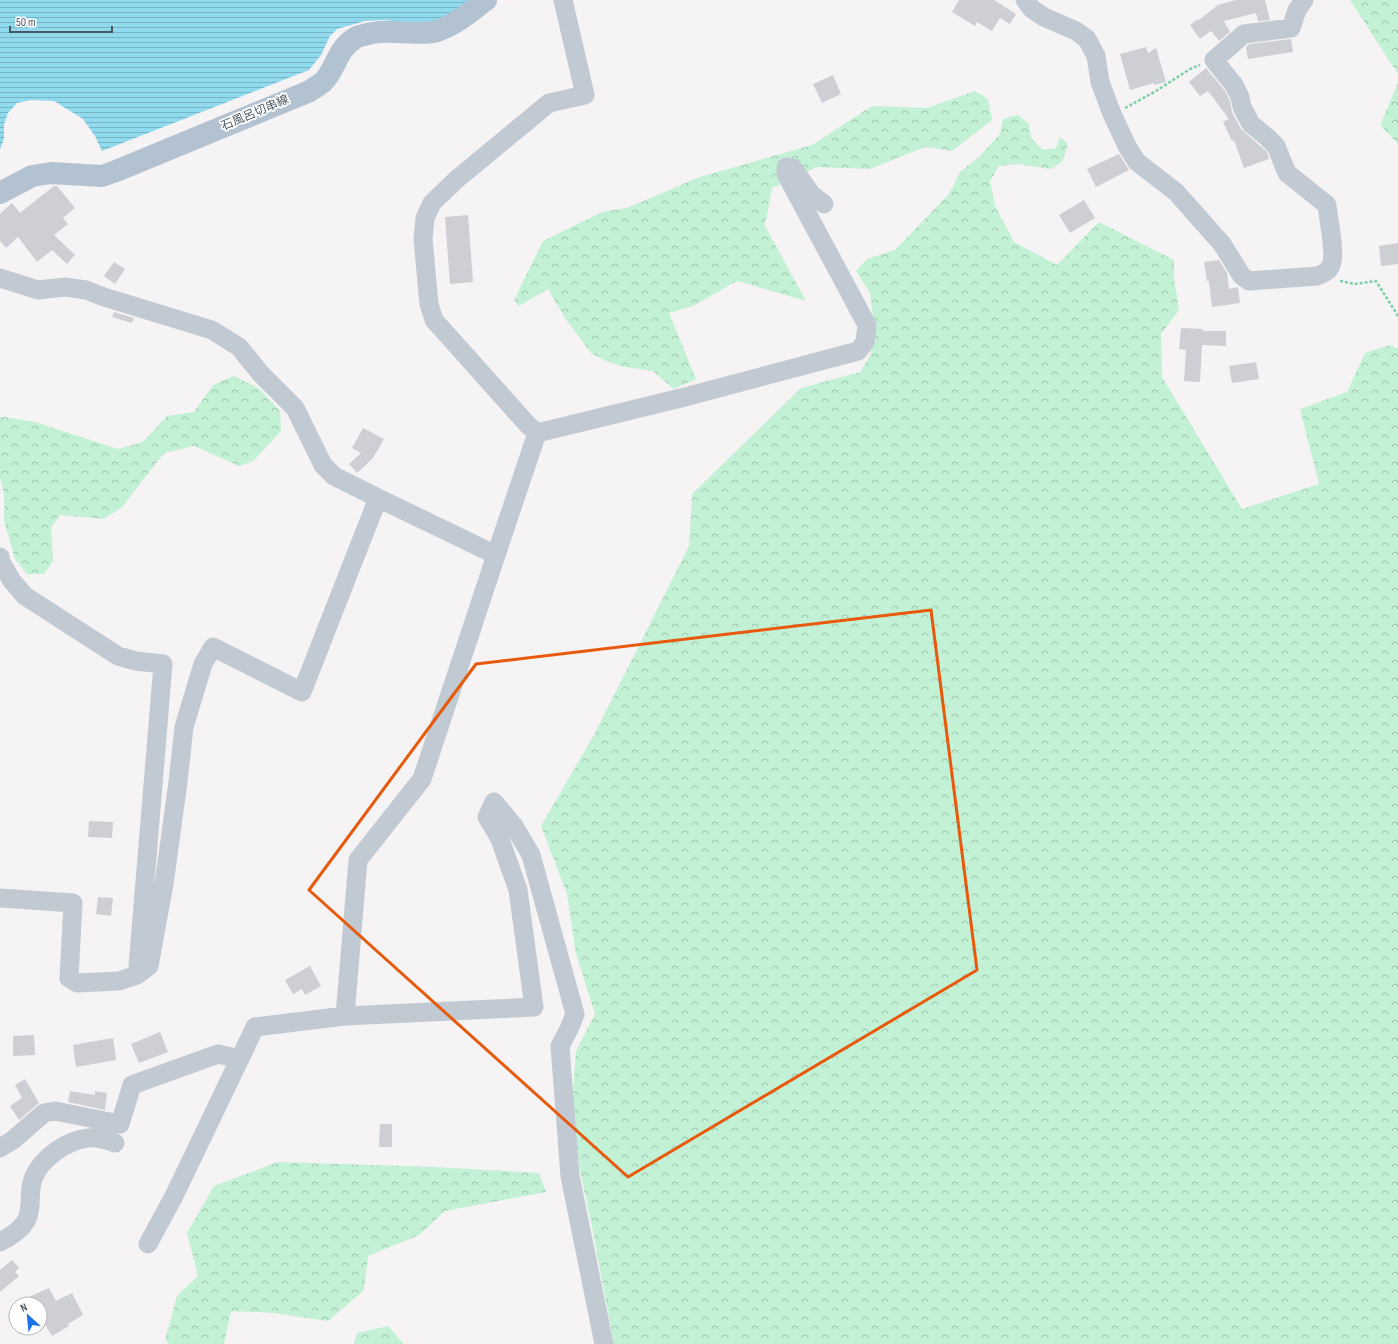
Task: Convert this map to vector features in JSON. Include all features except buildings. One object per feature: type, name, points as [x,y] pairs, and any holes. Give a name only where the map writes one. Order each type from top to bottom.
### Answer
[{"type":"main road","name":"石風呂切串線","points":[[0,193],[32,176],[51,172],[102,176],[116,171],[310,90],[323,81],[332,68],[340,51],[355,37],[374,32],[391,31],[415,33],[436,31],[454,24],[486,0]]},
{"type":"street","points":[[537,433],[528,425],[434,320],[429,304],[423,239],[425,218],[432,203],[457,179],[549,103],[585,96],[563,0]]},
{"type":"street","points":[[1025,0],[1032,9],[1044,17],[1076,31],[1088,39],[1096,56],[1100,82],[1112,114],[1127,146],[1137,162],[1176,192],[1222,244],[1242,276],[1249,281],[1317,276],[1326,272],[1331,267],[1333,257],[1327,204],[1287,173],[1276,146],[1251,124],[1242,107],[1234,85],[1214,60],[1244,34],[1292,28],[1297,10],[1304,0]]},
{"type":"street","points":[[537,433],[685,397],[858,350],[865,342],[867,325],[786,174],[786,167],[793,168],[811,194],[824,204]]},
{"type":"street","points":[[0,278],[38,290],[66,288],[86,290],[104,297],[212,330],[239,346],[261,374],[295,408],[323,465],[334,476],[496,555]]},
{"type":"street","points":[[345,1016],[358,860],[422,779],[537,433]]},
{"type":"street","points":[[0,898],[73,903],[69,978],[77,983],[119,981],[137,975],[149,966],[164,884],[184,727],[202,664],[213,647],[302,692],[378,498]]},
{"type":"street","points":[[0,557],[1,562],[12,580],[25,596],[118,656],[136,661],[163,664],[137,975]]},
{"type":"street","points":[[148,1244],[174,1196],[255,1027],[345,1016],[534,1007],[518,890],[500,839],[487,817],[494,802],[514,826],[532,855],[575,1014],[560,1046],[570,1176],[604,1344]]},
{"type":"street","points":[[0,1148],[13,1140],[44,1113],[55,1111],[120,1124],[132,1086],[218,1054],[240,1059]]},
{"type":"street","points":[[0,1242],[20,1229],[25,1222],[29,1213],[32,1179],[50,1155],[76,1141],[88,1138],[108,1140],[115,1143]]},
{"type":"path","points":[[1112,114],[1156,91],[1190,69],[1214,60]]},
{"type":"path","points":[[1326,272],[1341,282],[1355,284],[1376,281],[1398,316]]},
{"type":"highlighted area","points":[[931,610],[977,970],[628,1177],[309,890],[476,664]]},
{"type":"green space","points":[[1350,0],[1398,0],[1398,74]]},
{"type":"green space","points":[[1398,83],[1398,144],[1380,125]]},
{"type":"green space","points":[[975,91],[988,99],[992,120],[952,151],[925,147],[870,169],[817,167],[772,188],[765,226],[806,301],[737,281],[693,306],[669,313],[696,379],[674,389],[653,371],[620,366],[591,353],[565,318],[548,289],[519,306],[514,300],[543,241],[602,212],[627,208],[700,177],[812,145],[872,106],[927,108]]},
{"type":"green space","points":[[1018,115],[1029,124],[1031,138],[1043,150],[1056,148],[1060,137],[1068,144],[1063,161],[1051,169],[1018,164],[999,166],[990,181],[995,206],[1014,242],[1057,265],[1099,222],[1174,260],[1174,278],[1179,310],[1161,334],[1162,377],[1242,509],[1319,484],[1300,409],[1347,392],[1365,353],[1390,345],[1398,349],[1398,1344],[614,1344],[579,1166],[572,1107],[576,1051],[595,1014],[576,954],[567,894],[541,826],[594,735],[689,546],[692,494],[801,388],[860,372],[871,354],[873,318],[870,293],[856,271],[867,259],[895,250],[949,194],[960,172],[979,157],[1000,134],[1003,119]]},
{"type":"green space","points":[[234,376],[258,388],[280,411],[281,431],[253,461],[239,466],[194,446],[164,453],[122,507],[104,519],[60,515],[51,528],[53,561],[44,574],[27,574],[15,559],[4,521],[4,494],[0,478],[0,417],[35,422],[118,449],[143,442],[167,416],[194,412],[213,385]]},
{"type":"green space","points":[[278,1162],[434,1167],[539,1173],[546,1192],[445,1211],[419,1235],[368,1256],[364,1290],[328,1321],[274,1313],[231,1311],[224,1344],[169,1344],[165,1340],[177,1296],[198,1276],[187,1233],[214,1186]]},
{"type":"green space","points":[[388,1326],[404,1344],[354,1344],[357,1333]]},
{"type":"water","points":[[0,0],[473,0],[435,23],[412,24],[385,20],[365,21],[337,29],[330,36],[321,55],[309,70],[102,151],[95,136],[83,119],[54,101],[31,100],[17,103],[8,113],[4,124],[4,139],[0,149]]}]
